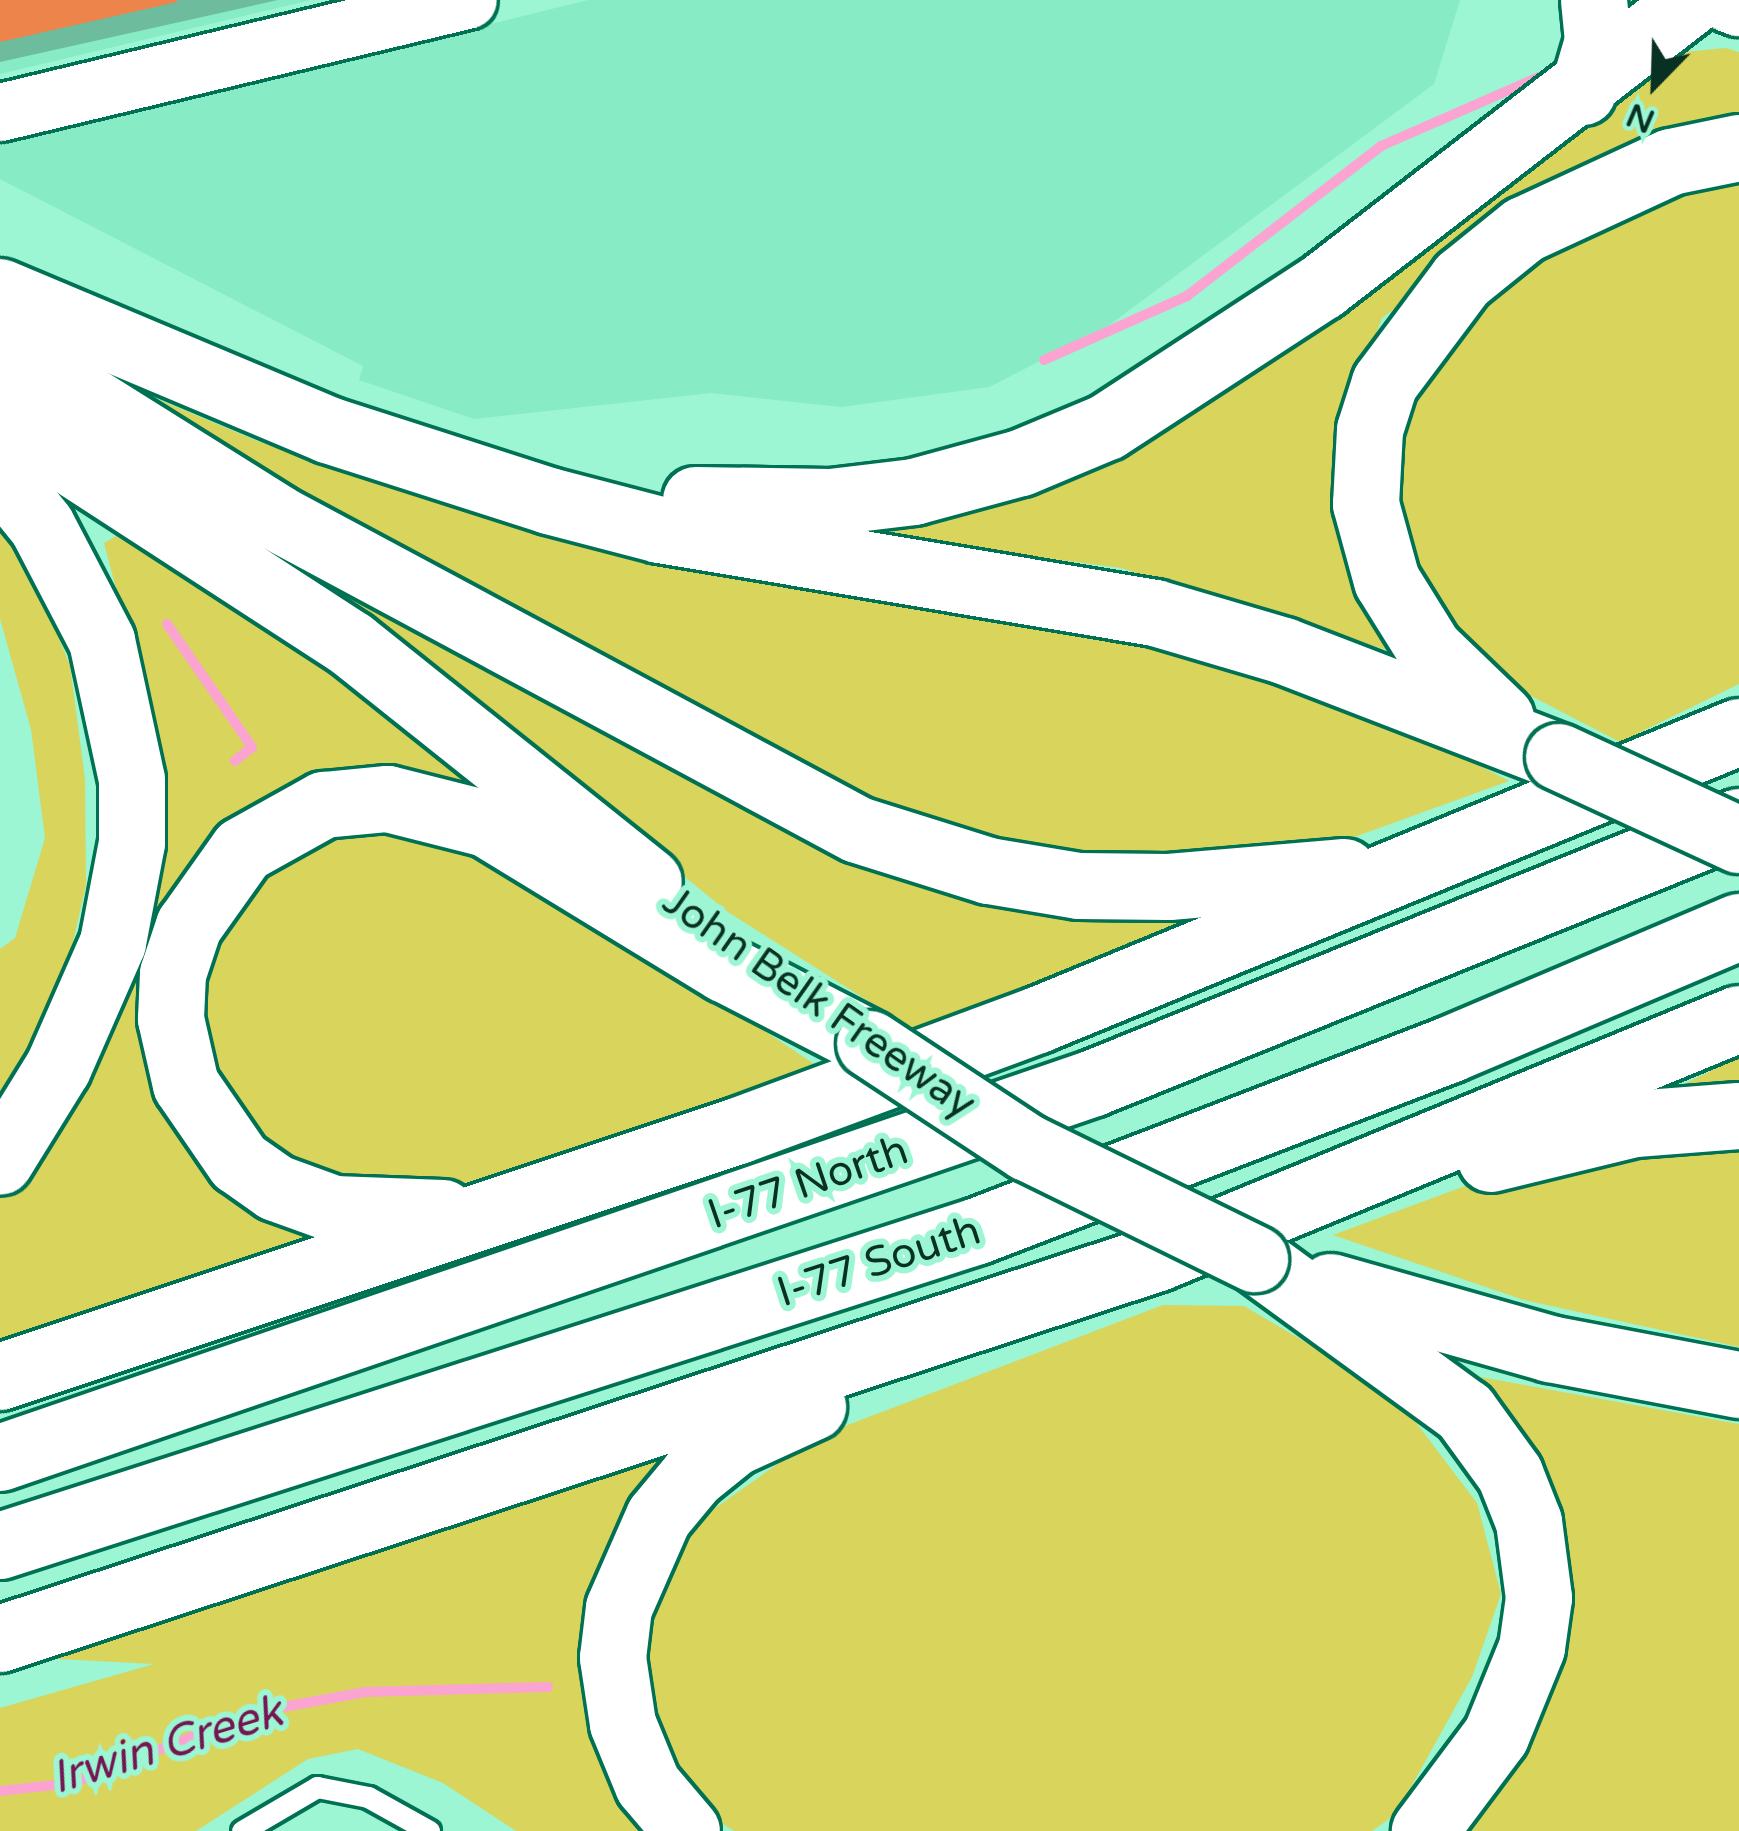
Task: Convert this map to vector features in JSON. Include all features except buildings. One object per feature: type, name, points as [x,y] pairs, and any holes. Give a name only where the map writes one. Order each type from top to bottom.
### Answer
[{"type":"main road","points":[[0,112],[468,0]]},
{"type":"main road","points":[[1583,92],[1598,41],[1594,0]]},
{"type":"main road","points":[[480,477],[789,503],[914,492],[1021,464],[1148,405],[1222,358],[1583,92],[1693,0]]},
{"type":"main road","points":[[1730,0],[1739,3]]},
{"type":"main road","points":[[1558,757],[1478,700],[1413,628],[1370,529],[1370,430],[1396,362],[1488,257],[1595,191],[1671,162],[1739,148]]},
{"type":"main road","points":[[0,292],[328,430],[660,530],[1155,613],[1284,651],[1558,757],[1739,840]]},
{"type":"main road","points":[[0,344],[277,518],[792,800],[901,846],[1079,886],[1169,887],[1283,881],[1454,852]]},
{"type":"main road","name":"John Belk Freeway","points":[[0,416],[351,644],[652,885],[870,1044],[1028,1148],[1266,1236],[1488,1333],[1739,1385]]},
{"type":"main road","points":[[0,474],[42,526],[101,641],[132,780],[132,842],[113,943],[58,1068],[0,1162]]},
{"type":"main road","points":[[0,1377],[512,1205],[1038,1020],[1739,732]]},
{"type":"main road","points":[[512,1205],[405,1215],[317,1206],[239,1162],[209,1127],[174,1041],[173,974],[212,885],[280,823],[337,802],[388,799],[471,818],[725,969],[870,1044]]},
{"type":"main road","name":"I-77 North","points":[[0,1458],[1094,1083],[1739,822]]},
{"type":"main road","name":"I-77 South","points":[[0,1546],[978,1231],[1449,1050],[1739,927]]},
{"type":"main road","points":[[1266,1236],[1739,1019]]},
{"type":"main road","points":[[0,1639],[1158,1258],[1266,1236],[1635,1124],[1739,1115]]},
{"type":"main road","points":[[1266,1236],[1465,1412],[1510,1474],[1529,1522],[1539,1598],[1532,1648],[1496,1736],[1425,1831]]},
{"type":"main road","points":[[687,1831],[633,1755],[616,1687],[619,1608],[659,1517],[713,1459],[757,1430],[1158,1258]]},
{"type":"lane","points":[[242,1831],[317,1787],[368,1797],[429,1831]]},
{"type":"shaded area","points":[[0,0],[311,0],[0,74]]},
{"type":"shaded area","points":[[588,0],[1460,0],[1434,84],[1108,326],[989,387],[841,407],[711,393],[474,419],[359,380],[363,366],[0,179],[0,145]]},
{"type":"shaded area","points":[[1726,48],[1739,52],[1739,115],[1604,154],[1382,318],[1361,373],[1410,657],[1121,568],[800,525],[1352,302],[1684,52]]},
{"type":"shaded area","points":[[1739,167],[1739,684],[1620,742],[1514,687],[1457,646],[1410,578],[1388,463],[1396,416],[1504,266]]},
{"type":"shaded area","points":[[38,349],[257,441],[550,532],[1138,640],[1226,664],[1424,737],[1509,781],[1346,840],[1257,858],[1041,858],[906,826]]},
{"type":"shaded area","points":[[0,529],[36,579],[70,666],[85,779],[86,885],[62,990],[0,1102],[0,949],[15,938],[45,838],[31,729],[0,619]]},
{"type":"shaded area","points":[[116,536],[307,650],[480,784],[470,796],[283,797],[152,1048],[337,1235],[0,1355],[0,1191],[78,1066],[130,641],[104,543]]},
{"type":"shaded area","points":[[280,549],[730,789],[1204,913],[920,1034],[728,912]]},
{"type":"shaded area","points":[[390,818],[487,845],[820,1068],[437,1192],[293,1173],[206,1076],[195,961],[268,855]]},
{"type":"shaded area","points":[[1739,1057],[1739,1094],[1682,1096],[1678,1087]]},
{"type":"shaded area","points":[[1739,1132],[1739,1347],[1524,1300],[1333,1235],[1508,1170]]},
{"type":"shaded area","points":[[1163,1305],[1244,1306],[1395,1395],[1477,1503],[1501,1594],[1472,1677],[1396,1814],[1372,1831],[734,1831],[723,1824],[674,1772],[643,1653],[659,1582],[701,1518],[816,1437]]},
{"type":"shaded area","points":[[1453,1372],[1739,1424],[1739,1831],[1464,1831],[1521,1755],[1568,1645],[1557,1538]]},
{"type":"shaded area","points":[[717,1428],[605,1586],[655,1831],[516,1831],[443,1783],[358,1749],[308,1759],[196,1831],[0,1831],[0,1708],[154,1664],[38,1658]]},
{"type":"waterway","points":[[1044,360],[1187,296],[1381,146],[1539,77]]},
{"type":"waterway","points":[[167,624],[252,747],[235,761]]},
{"type":"waterway","name":"Irwin Creek","points":[[0,1791],[73,1783],[256,1712],[365,1692],[548,1687]]}]
